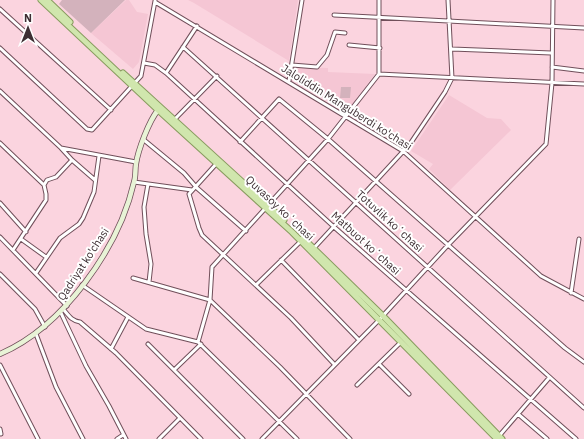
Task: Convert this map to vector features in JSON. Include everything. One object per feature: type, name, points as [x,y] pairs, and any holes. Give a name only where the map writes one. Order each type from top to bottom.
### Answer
[{"type":"main road","name":"Quvasoy koʻchasi","points":[[41,0],[314,249],[499,438]]},
{"type":"main road","name":"Quvasoy koʻchasi","points":[[47,0],[158,110],[267,206],[300,240],[381,317],[401,342],[499,438]]},
{"type":"street","points":[[289,81],[302,0]]},
{"type":"street","points":[[174,370],[199,343],[210,300],[212,267],[225,255],[348,116],[379,74],[379,0]]},
{"type":"street","points":[[314,249],[403,151],[422,127],[452,78],[452,49],[448,0]]},
{"type":"street","points":[[262,439],[359,340],[405,290],[546,144],[552,83],[551,53],[553,0]]},
{"type":"street","points":[[0,48],[88,129],[93,129],[139,79],[144,63],[155,1]]},
{"type":"street","name":"Jaloliddin Manguberdi ko'chasi","points":[[155,1],[348,116],[403,151],[541,276],[584,299]]},
{"type":"street","points":[[0,9],[111,110]]},
{"type":"street","points":[[334,15],[584,28]]},
{"type":"street","points":[[166,74],[197,26]]},
{"type":"street","points":[[292,65],[317,67],[327,55],[336,32],[345,33]]},
{"type":"street","points":[[349,45],[380,48]]},
{"type":"street","name":"Totuvlik koʻchasi","points":[[183,47],[263,117],[549,378],[584,408]]},
{"type":"street","points":[[452,49],[551,53]]},
{"type":"street","name":"Matbuot koʻchasi","points":[[144,63],[153,64],[166,74],[334,228],[576,439]]},
{"type":"street","points":[[552,67],[584,71]]},
{"type":"street","points":[[379,74],[584,84]]},
{"type":"street","points":[[174,120],[217,76]]},
{"type":"street","points":[[0,91],[95,180]]},
{"type":"street","points":[[240,142],[279,99],[328,139],[565,348],[584,362]]},
{"type":"street","name":"Qadriyat ko'chasi","points":[[0,354],[18,346],[45,327],[64,309],[82,285],[120,225],[134,182],[136,162],[144,140],[158,110]]},
{"type":"street","points":[[144,140],[163,154],[246,231]]},
{"type":"street","points":[[0,143],[44,184],[46,194],[46,200],[13,250]]},
{"type":"street","points":[[61,148],[136,162]]},
{"type":"street","points":[[36,273],[60,238],[81,221],[91,201],[99,156]]},
{"type":"street","points":[[44,184],[47,180],[56,177],[72,160]]},
{"type":"street","points":[[218,163],[189,194],[202,235],[257,284],[334,364]]},
{"type":"street","points":[[134,182],[192,190]]},
{"type":"street","points":[[148,184],[144,207],[146,234],[151,264],[149,282]]},
{"type":"street","points":[[0,203],[26,232]]},
{"type":"street","points":[[0,237],[36,273],[70,319],[80,322],[110,349],[201,439]]},
{"type":"street","points":[[21,239],[46,257]]},
{"type":"street","points":[[571,293],[579,239]]},
{"type":"street","points":[[257,284],[300,240]]},
{"type":"street","points":[[281,260],[359,340]]},
{"type":"street","points":[[0,274],[35,309],[45,327]]},
{"type":"street","points":[[134,278],[210,300],[350,439]]},
{"type":"street","points":[[82,285],[146,329],[199,343],[297,439]]},
{"type":"street","points":[[64,309],[86,366],[126,439]]},
{"type":"street","points":[[110,349],[128,318]]},
{"type":"street","points":[[36,334],[56,387],[83,439]]},
{"type":"street","points":[[357,385],[401,342]]},
{"type":"street","points":[[148,344],[243,439]]},
{"type":"street","points":[[0,364],[38,439]]},
{"type":"street","points":[[379,364],[409,394]]},
{"type":"street","points":[[499,438],[549,378]]},
{"type":"street","points":[[518,414],[547,439]]},
{"type":"street","points":[[159,439],[180,418]]},
{"type":"street","points":[[0,429],[1,434]]},
{"type":"street","points":[[117,439],[124,435]]},
{"type":"shaded area","points":[[62,0],[125,0],[91,33],[59,4]]},
{"type":"shaded area","points":[[126,0],[129,0],[137,12],[148,14],[139,62],[133,69],[91,33]]},
{"type":"shaded area","points":[[188,0],[298,0],[289,61],[194,3]]},
{"type":"shaded area","points":[[298,67],[328,68],[328,72],[375,74],[347,112],[297,83]]},
{"type":"shaded area","points":[[341,87],[351,87],[350,98],[340,98]]},
{"type":"shaded area","points":[[449,95],[487,118],[501,119],[511,130],[450,190],[429,169],[433,164],[411,151]]}]
